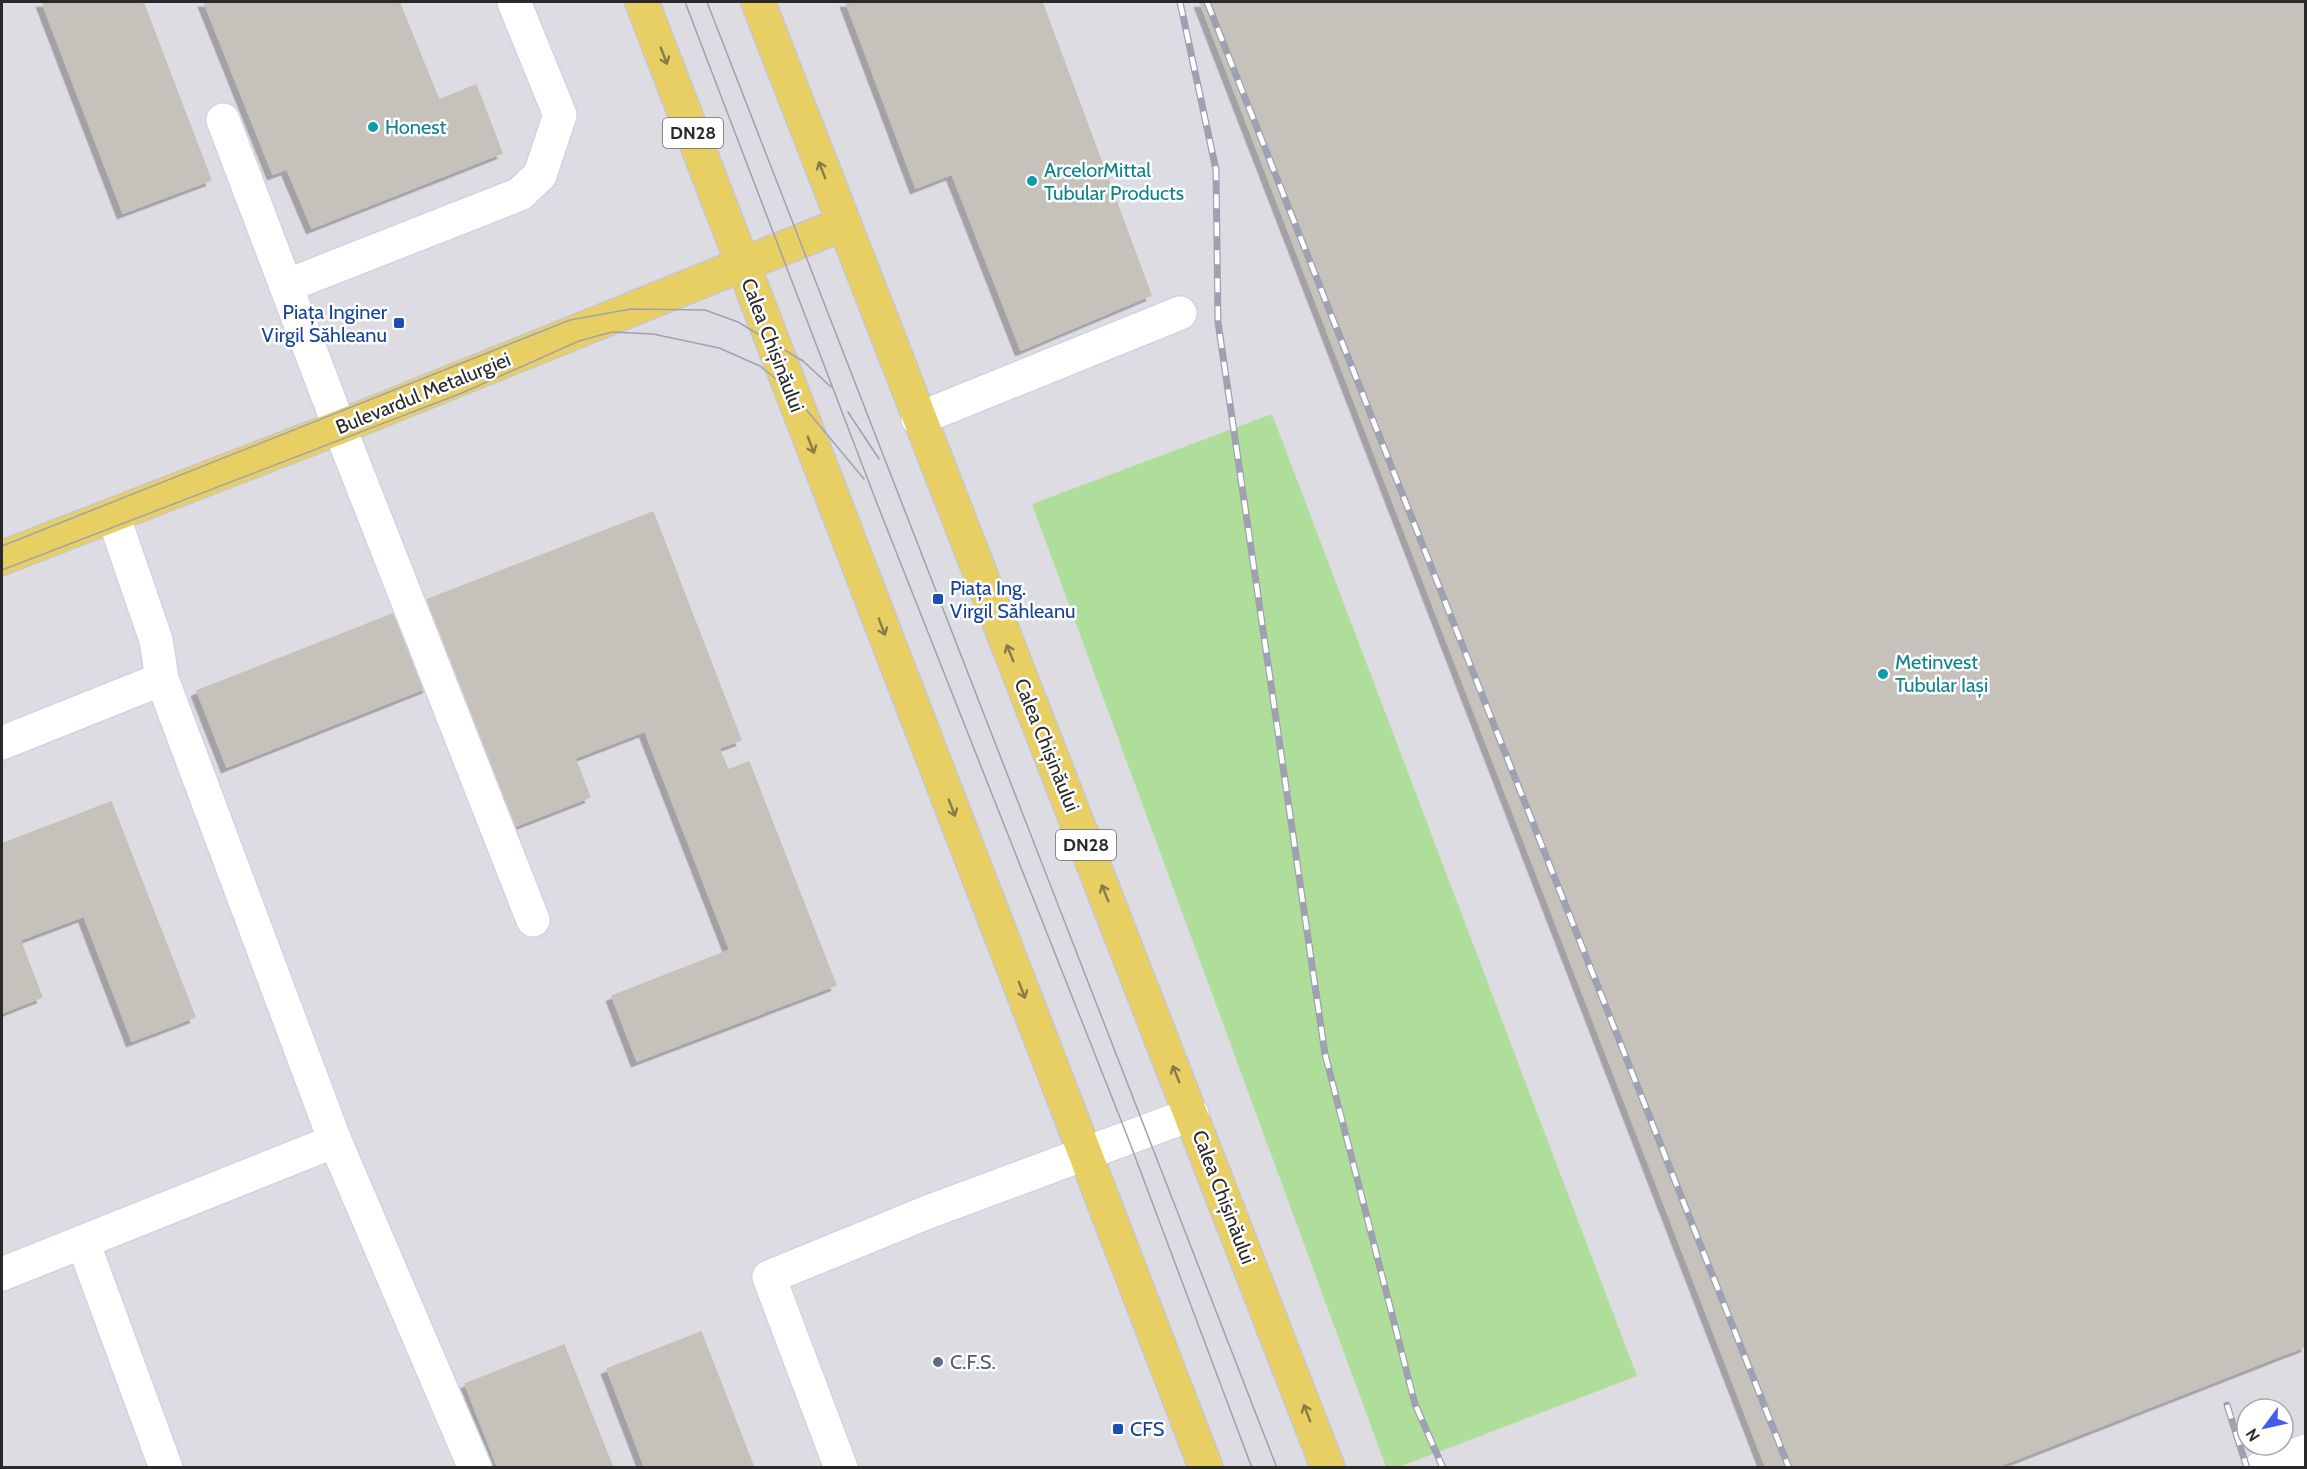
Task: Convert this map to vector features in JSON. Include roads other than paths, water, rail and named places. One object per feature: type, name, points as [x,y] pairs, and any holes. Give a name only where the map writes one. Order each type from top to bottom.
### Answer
[{"type":"main road","name":"DN28","points":[[642,2],[742,264]]},
{"type":"main road","name":"DN28","points":[[758,2],[843,224]]},
{"type":"main road","name":"Bulevardul Metalurgiei","points":[[2,558],[340,427],[843,224]]},
{"type":"main road","name":"Calea Chișinăului","points":[[843,224],[1328,1467]]},
{"type":"main road","name":"Calea Chișinăului","points":[[742,264],[1206,1467]]},
{"type":"lane","points":[[286,286],[520,194],[540,175],[560,115],[514,2]]},
{"type":"lane","points":[[223,120],[340,427],[533,920]]},
{"type":"lane","points":[[918,419],[1180,313]]},
{"type":"lane","points":[[113,515],[156,640],[162,679],[335,1141],[475,1467]]},
{"type":"lane","points":[[2,744],[162,679]]},
{"type":"lane","points":[[841,1467],[769,1277],[928,1212],[1192,1114]]},
{"type":"lane","points":[[2,1274],[335,1141]]},
{"type":"lane","points":[[82,1242],[166,1467]]},
{"type":"lane","points":[[2261,1467],[2306,1451]]},
{"type":"tram line","points":[[685,2],[878,506],[1128,1138],[1252,1468]]},
{"type":"tram line","points":[[707,2],[1277,1468]]},
{"type":"tram line","points":[[2,546],[570,320],[631,309],[705,310],[738,322],[803,361],[831,387]]},
{"type":"tram line","points":[[2,570],[462,393],[579,341],[612,332],[653,334],[719,348],[760,366],[790,390],[864,479]]},
{"type":"tram line","points":[[848,412],[879,459]]},
{"type":"railway","points":[[1180,2],[1216,170],[1218,322],[1325,1054],[1415,1404],[1443,1468]]},
{"type":"railway","points":[[1207,2],[1789,1468]]},
{"type":"railway","points":[[2227,1405],[2247,1468]]},
{"type":"place","name":"Honest","points":[[373,127]]},
{"type":"place","name":"ArcelorMittal Tubular Products","points":[[1032,181]]},
{"type":"place","name":"Piața Inginer Virgil Săhleanu","points":[[399,323]]},
{"type":"place","name":"Piața Ing. Virgil Săhleanu","points":[[938,599]]},
{"type":"place","name":"Metinvest Tubular Iași","points":[[1883,674]]},
{"type":"place","name":"C.F.S.","points":[[938,1362]]},
{"type":"place","name":"CFS","points":[[1118,1429]]}]
